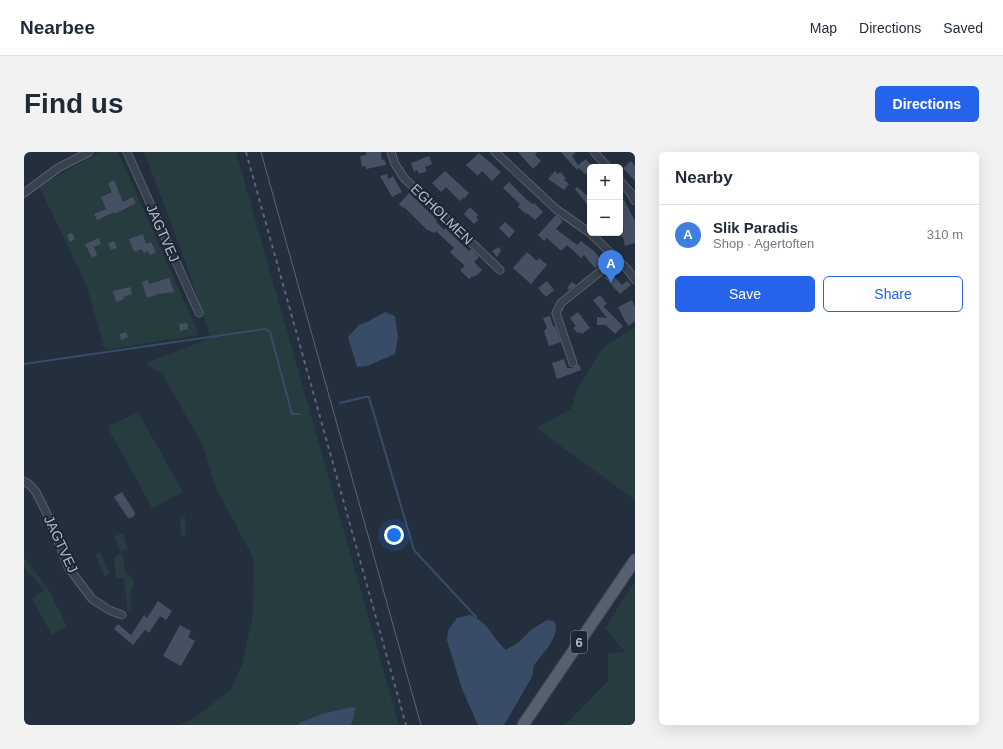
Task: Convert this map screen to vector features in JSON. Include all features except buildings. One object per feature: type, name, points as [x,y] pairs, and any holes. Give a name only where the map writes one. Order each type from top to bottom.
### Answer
[{"type":"main road","name":"6","points":[[523,725],[635,560]]},
{"type":"street","points":[[24,193],[58,168],[89,152]]},
{"type":"street","name":"JAGTVEJ","points":[[127,152],[199,313]]},
{"type":"street","name":"EGHOLMEN","points":[[392,152],[395,164],[404,178],[500,270]]},
{"type":"street","points":[[495,152],[556,209],[587,231]]},
{"type":"street","points":[[594,152],[605,164]]},
{"type":"street","points":[[623,184],[635,201]]},
{"type":"street","points":[[593,236],[616,259],[631,270],[635,280]]},
{"type":"street","points":[[573,362],[556,313],[557,309],[561,303],[616,259]]},
{"type":"street","name":"JAGTVEJ","points":[[24,481],[36,492],[49,518],[68,567],[92,599],[109,610],[122,615]]},
{"type":"green space","points":[[100,152],[118,152],[199,335],[105,350],[86,284],[39,186]]},
{"type":"green space","points":[[144,152],[236,152],[399,725],[180,725],[196,717],[231,689],[243,662],[253,613],[254,559],[216,488],[202,444],[163,375],[146,363],[211,338],[184,258]]},
{"type":"green space","points":[[635,327],[635,500],[536,428],[571,409],[577,389],[603,347]]},
{"type":"green space","points":[[138,412],[183,492],[152,508],[109,431],[109,426]]},
{"type":"green space","points":[[180,517],[185,517],[186,536],[181,536]]},
{"type":"green space","points":[[123,533],[128,549],[120,552],[115,536]]},
{"type":"green space","points":[[100,552],[110,574],[104,576],[95,554]]},
{"type":"green space","points":[[118,554],[122,554],[126,573],[132,577],[134,582],[130,596],[132,610],[128,612],[124,579],[116,576],[114,559]]},
{"type":"green space","points":[[24,557],[48,589],[67,626],[52,635],[32,599],[44,591],[35,578],[28,574],[24,568]]},
{"type":"green space","points":[[635,581],[635,725],[565,725],[608,681],[608,653],[625,652],[605,628]]},
{"type":"water","points":[[385,312],[395,316],[398,338],[395,354],[367,366],[357,367],[348,337],[359,325]]},
{"type":"water","points":[[470,615],[482,622],[506,650],[519,642],[531,630],[547,620],[554,621],[556,626],[555,634],[549,646],[534,665],[532,677],[504,725],[478,725],[462,689],[447,640],[448,630],[457,618]]},
{"type":"water","points":[[351,707],[356,708],[351,725],[298,725],[299,723],[322,714]]},
{"type":"waterway","points":[[24,364],[265,329],[270,332],[292,414],[300,414]]},
{"type":"waterway","points":[[340,403],[369,397],[414,550],[476,617]]},
{"type":"tram line","points":[[261,152],[421,725]]},
{"type":"railway","points":[[246,152],[406,725]]},
{"type":"place","name":"Slik Paradis","points":[[611,283]]}]
